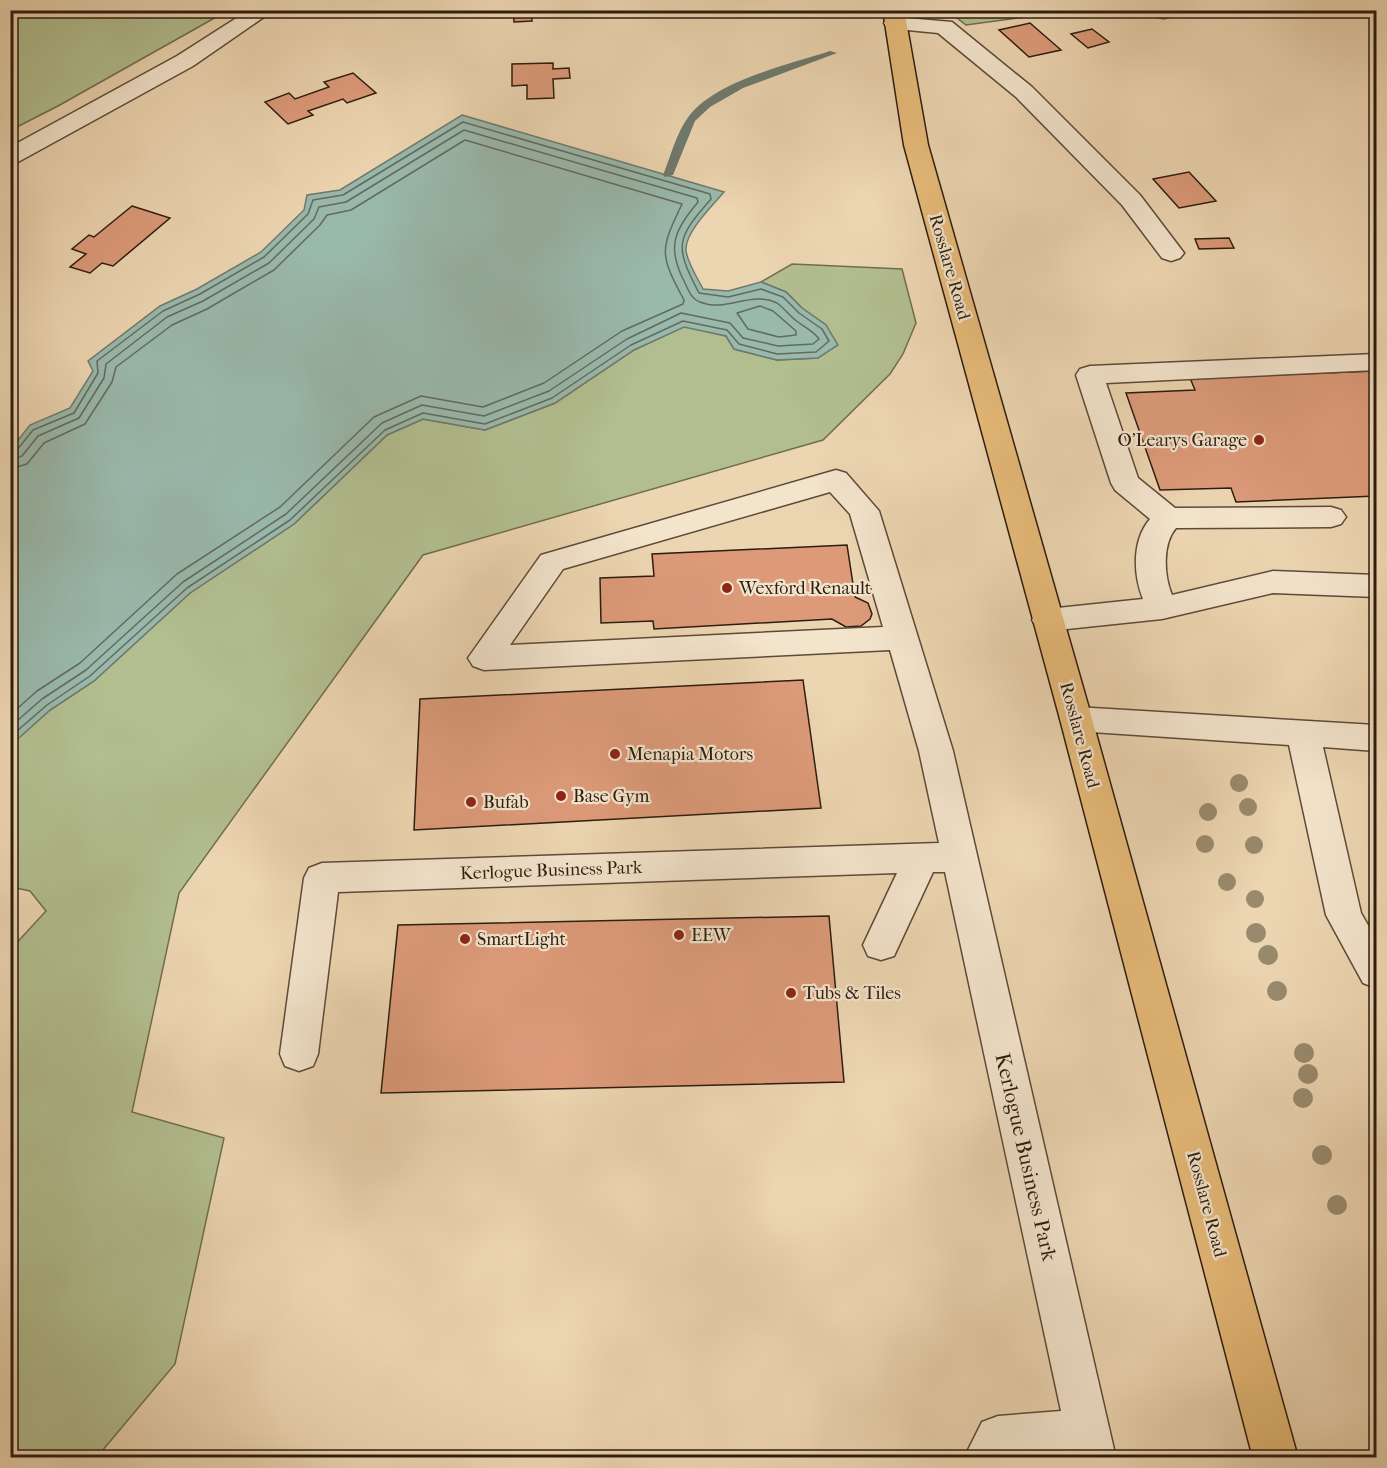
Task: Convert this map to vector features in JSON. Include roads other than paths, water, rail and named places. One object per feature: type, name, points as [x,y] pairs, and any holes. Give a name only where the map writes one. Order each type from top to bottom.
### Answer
[{"type":"main road","name":"Rosslare Road","points":[[894,17],[916,145],[1076,719],[1276,1458]]},
{"type":"street","points":[[10,157],[185,61],[264,10]]},
{"type":"street","points":[[894,17],[944,27],[1024,92],[1131,200],[1171,253]]},
{"type":"street","points":[[1331,517],[1168,518],[1125,483],[1090,375],[1377,362]]},
{"type":"street","name":"Kerlogue Business Park","points":[[902,638],[484,658],[552,562],[836,480],[864,510],[936,751],[1091,1444]]},
{"type":"street","points":[[1162,608],[1154,588],[1151,569],[1155,534],[1168,518]]},
{"type":"street","points":[[1048,621],[1162,608],[1273,582],[1377,586]]},
{"type":"street","points":[[1076,719],[1377,738]]},
{"type":"street","points":[[1303,732],[1344,915],[1377,972]]},
{"type":"street","name":"Kerlogue Business Park","points":[[298,1054],[322,878],[960,857]]},
{"type":"street","points":[[882,945],[921,859]]},
{"type":"street","points":[[986,1458],[998,1438],[1091,1444]]},
{"type":"water","points":[[462,115],[724,192],[694,228],[687,244],[686,251],[689,261],[703,289],[728,291],[761,282],[786,292],[802,308],[826,325],[838,345],[818,358],[777,360],[734,349],[726,336],[684,327],[634,350],[555,403],[485,430],[423,419],[387,435],[294,524],[190,593],[94,681],[50,710],[11,745],[11,449],[30,425],[70,408],[93,371],[88,361],[160,306],[197,289],[261,252],[304,210],[307,195],[340,190]]},
{"type":"waterway","points":[[668,175],[690,121],[707,105],[722,95],[759,78],[833,53]]},
{"type":"place","name":"O'Learys Garage","points":[[1259,440]]},
{"type":"place","name":"Wexford Renault","points":[[727,588]]},
{"type":"place","name":"Menapia Motors","points":[[615,754]]},
{"type":"place","name":"Base Gym","points":[[561,796]]},
{"type":"place","name":"Bufab","points":[[471,802]]},
{"type":"place","name":"EEW","points":[[679,935]]},
{"type":"place","name":"SmartLight","points":[[465,939]]},
{"type":"place","name":"Tubs & Tiles","points":[[791,993]]}]
